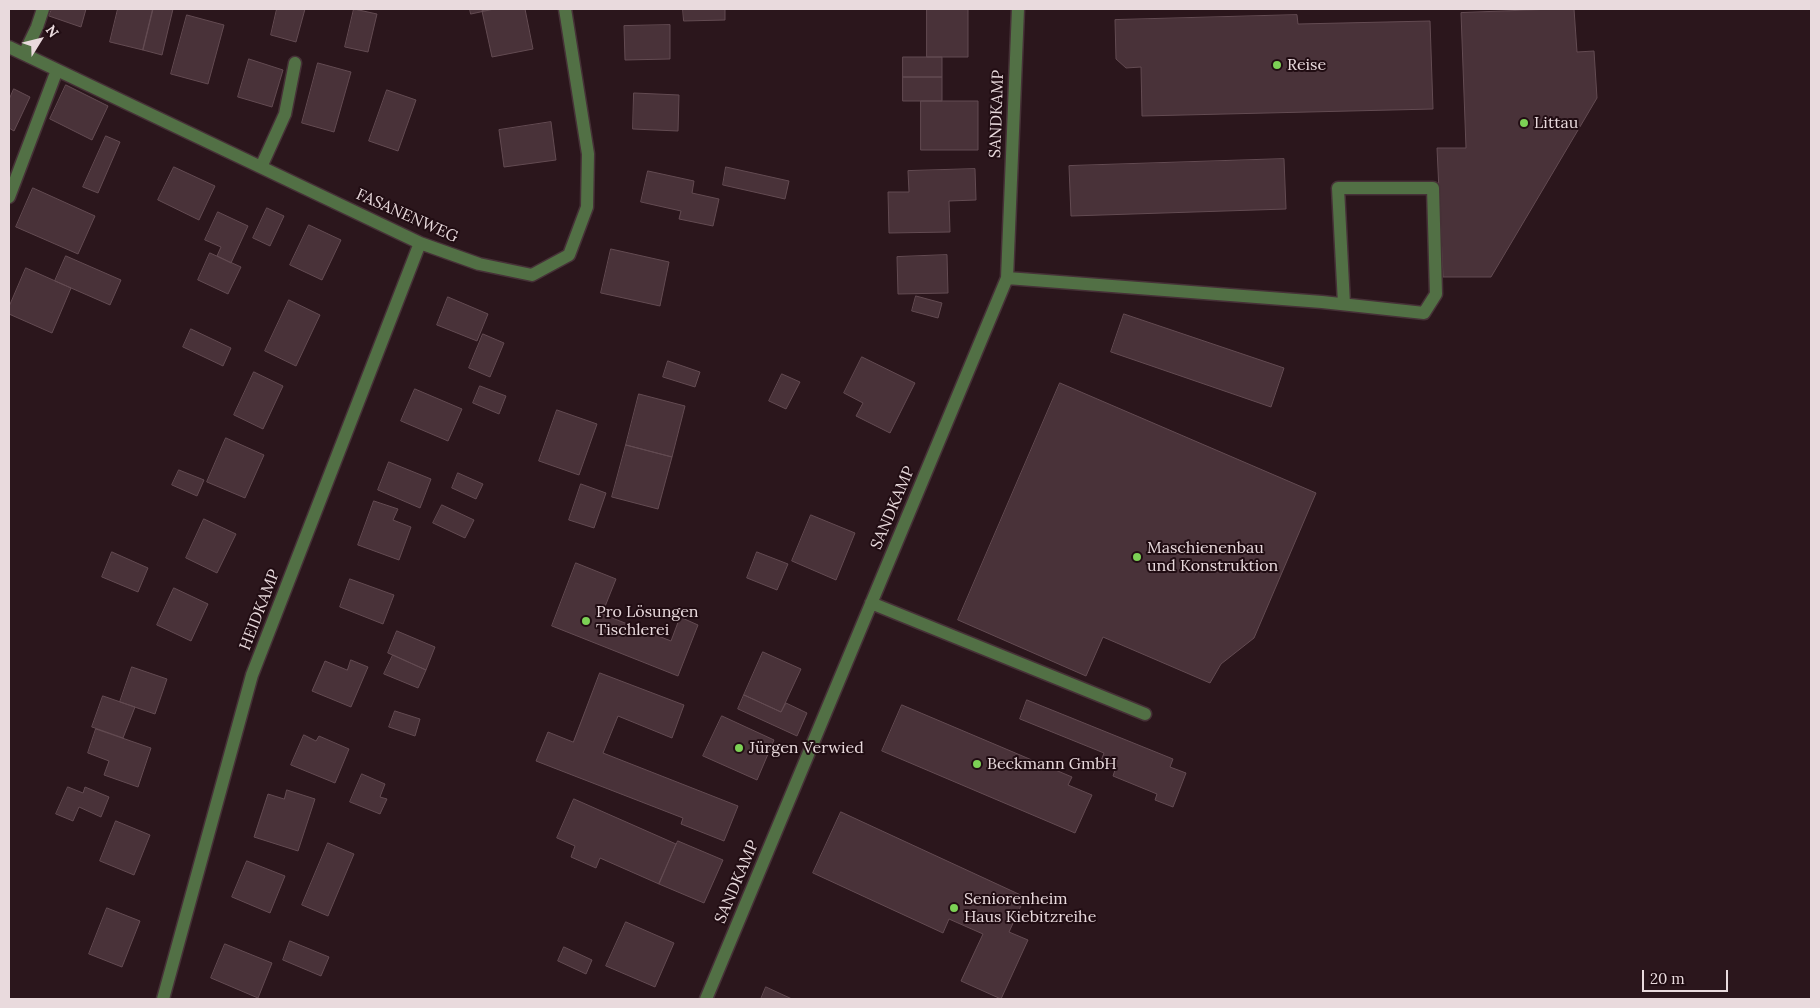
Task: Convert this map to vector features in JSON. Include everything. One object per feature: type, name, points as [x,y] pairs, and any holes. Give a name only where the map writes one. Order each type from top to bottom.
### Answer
[{"type":"street","points":[[13,52],[37,27],[43,9]]},
{"type":"street","name":"FASANENWEG","points":[[13,52],[58,70],[420,243],[479,264],[532,275],[569,255],[587,207],[588,154],[565,9]]},
{"type":"street","name":"SANDKAMP","points":[[706,999],[1007,278],[1018,9]]},
{"type":"street","points":[[261,167],[285,114],[295,63]]},
{"type":"street","points":[[9,197],[58,70]]},
{"type":"street","points":[[1007,278],[1344,304],[1424,313],[1436,294],[1433,188],[1338,188],[1344,304]]},
{"type":"street","name":"HEIDKAMP","points":[[163,999],[252,675],[420,243]]},
{"type":"street","points":[[871,603],[1145,714]]},
{"type":"building","points":[[52,9],[86,9],[81,27],[49,16]]},
{"type":"building","points":[[118,9],[153,9],[143,50],[110,42]]},
{"type":"building","points":[[153,9],[173,9],[162,55],[143,50]]},
{"type":"building","points":[[277,9],[305,9],[296,42],[271,35]]},
{"type":"building","points":[[354,9],[377,14],[368,52],[345,47]]},
{"type":"building","points":[[470,9],[494,9],[471,14]]},
{"type":"building","points":[[525,9],[533,49],[492,57],[482,11]]},
{"type":"building","points":[[683,9],[725,9],[725,20],[684,21]]},
{"type":"building","points":[[927,9],[968,9],[968,57],[927,57]]},
{"type":"building","name":"Littau","points":[[1574,9],[1577,52],[1594,51],[1597,98],[1491,277],[1443,277],[1437,148],[1466,148],[1461,13]]},
{"type":"building","points":[[187,15],[224,25],[208,84],[171,74]]},
{"type":"building","name":"Reise","points":[[1297,15],[1298,24],[1430,21],[1433,109],[1142,116],[1141,67],[1126,68],[1116,59],[1115,20]]},
{"type":"building","points":[[670,25],[670,59],[625,60],[624,26]]},
{"type":"building","points":[[903,57],[942,57],[942,77],[903,77]]},
{"type":"building","points":[[249,59],[283,70],[272,107],[238,97]]},
{"type":"building","points":[[318,63],[351,72],[334,132],[302,123]]},
{"type":"building","points":[[903,77],[942,77],[942,101],[903,101]]},
{"type":"building","points":[[66,85],[108,106],[92,140],[50,119]]},
{"type":"building","points":[[14,89],[30,97],[14,131],[9,128],[9,100]]},
{"type":"building","points":[[387,90],[416,100],[398,151],[369,141]]},
{"type":"building","points":[[634,93],[679,95],[678,131],[633,129]]},
{"type":"building","points":[[921,101],[978,101],[978,150],[921,150]]},
{"type":"building","points":[[551,122],[556,160],[504,167],[499,130]]},
{"type":"building","points":[[106,136],[120,142],[98,193],[83,187]]},
{"type":"building","points":[[1284,159],[1286,209],[1071,216],[1069,166]]},
{"type":"building","points":[[174,167],[215,186],[199,220],[158,200]]},
{"type":"building","points":[[726,167],[789,181],[785,199],[723,185]]},
{"type":"building","points":[[975,169],[976,200],[949,201],[950,232],[889,233],[888,192],[909,192],[908,171]]},
{"type":"building","points":[[648,171],[694,181],[692,193],[719,199],[713,226],[679,219],[681,211],[641,202]]},
{"type":"building","points":[[33,188],[95,216],[78,254],[16,227]]},
{"type":"building","points":[[267,208],[284,216],[270,246],[253,238]]},
{"type":"building","points":[[218,212],[248,226],[231,263],[217,256],[221,247],[205,240]]},
{"type":"building","points":[[309,225],[341,240],[322,280],[290,265]]},
{"type":"building","points":[[611,249],[669,262],[660,306],[601,293]]},
{"type":"building","points":[[210,253],[241,267],[228,294],[198,280]]},
{"type":"building","points":[[947,255],[948,293],[898,294],[897,257]]},
{"type":"building","points":[[66,256],[121,280],[110,305],[55,281]]},
{"type":"building","points":[[26,268],[71,288],[52,333],[9,314],[9,307]]},
{"type":"building","points":[[916,296],[942,303],[938,318],[912,311]]},
{"type":"building","points":[[448,297],[488,314],[477,341],[437,325]]},
{"type":"building","points":[[289,300],[320,315],[296,366],[265,351]]},
{"type":"building","points":[[1124,314],[1284,368],[1271,407],[1111,352]]},
{"type":"building","points":[[191,329],[231,348],[223,366],[183,347]]},
{"type":"building","points":[[483,334],[504,343],[490,377],[469,368]]},
{"type":"building","points":[[862,357],[915,383],[890,433],[856,416],[863,403],[844,393]]},
{"type":"building","points":[[668,361],[700,372],[695,387],[663,377]]},
{"type":"building","points":[[254,372],[283,386],[263,429],[234,415]]},
{"type":"building","points":[[782,374],[800,382],[786,409],[769,401]]},
{"type":"building","name":"Maschienenbau und Konstruktion","points":[[1060,383],[1316,493],[1254,638],[1221,664],[1210,683],[1103,637],[1086,676],[958,620]]},
{"type":"building","points":[[480,386],[506,396],[499,414],[473,403]]},
{"type":"building","points":[[415,389],[462,409],[448,441],[401,421]]},
{"type":"building","points":[[639,394],[685,406],[672,457],[626,445]]},
{"type":"building","points":[[557,410],[597,424],[579,475],[539,461]]},
{"type":"building","points":[[226,438],[264,455],[245,498],[207,482]]},
{"type":"building","points":[[626,445],[672,457],[658,509],[612,497]]},
{"type":"building","points":[[389,462],[431,479],[420,508],[378,490]]},
{"type":"building","points":[[179,470],[204,480],[197,496],[172,485]]},
{"type":"building","points":[[458,473],[483,484],[476,499],[452,488]]},
{"type":"building","points":[[581,484],[606,493],[594,528],[569,520]]},
{"type":"building","points":[[374,501],[398,509],[393,520],[411,527],[399,560],[358,545]]},
{"type":"building","points":[[442,505],[474,520],[465,538],[433,523]]},
{"type":"building","points":[[811,515],[855,533],[836,580],[792,561]]},
{"type":"building","points":[[204,519],[236,534],[217,573],[186,558]]},
{"type":"building","points":[[112,552],[148,568],[138,592],[102,577]]},
{"type":"building","points":[[757,552],[788,564],[777,590],[747,578]]},
{"type":"building","name":"Pro Lösungen Tischlerei","points":[[576,563],[616,579],[602,614],[671,641],[680,617],[698,625],[678,676],[552,626]]},
{"type":"building","points":[[350,579],[394,595],[383,624],[340,607]]},
{"type":"building","points":[[174,588],[208,604],[191,641],[157,625]]},
{"type":"building","points":[[397,631],[435,647],[426,670],[388,653]]},
{"type":"building","points":[[763,652],[801,669],[781,712],[744,695]]},
{"type":"building","points":[[393,655],[426,670],[418,688],[384,674]]},
{"type":"building","points":[[351,660],[368,667],[351,707],[312,691],[325,661],[347,670]]},
{"type":"building","points":[[132,667],[167,679],[155,714],[120,702]]},
{"type":"building","points":[[600,673],[684,705],[672,738],[618,716],[603,753],[738,806],[724,841],[681,824],[683,818],[536,761],[548,732],[573,742]]},
{"type":"building","points":[[744,695],[781,712],[786,703],[807,713],[797,736],[738,709]]},
{"type":"building","points":[[103,696],[135,707],[123,738],[92,727]]},
{"type":"building","points":[[1027,700],[1173,759],[1170,767],[1186,773],[1173,807],[1155,800],[1157,794],[1113,776],[1115,770],[1100,763],[1104,753],[1020,719]]},
{"type":"building","name":"Beckmann GmbH","points":[[902,705],[1072,777],[1068,785],[1092,795],[1075,833],[882,751]]},
{"type":"building","points":[[395,711],[420,719],[415,736],[389,727]]},
{"type":"building","name":"Jürgen Verwied","points":[[722,716],[774,740],[757,780],[703,756]]},
{"type":"building","points":[[96,729],[151,748],[138,787],[104,775],[109,761],[88,753]]},
{"type":"building","points":[[304,735],[316,741],[319,736],[349,749],[335,783],[291,765]]},
{"type":"building","points":[[362,774],[385,784],[380,797],[387,799],[380,814],[350,802]]},
{"type":"building","points":[[68,787],[83,793],[85,787],[109,797],[101,817],[79,807],[73,821],[56,814]]},
{"type":"building","points":[[287,790],[315,799],[298,851],[254,837],[268,794],[284,799]]},
{"type":"building","points":[[574,799],[676,844],[659,884],[600,858],[596,868],[571,857],[575,846],[557,838]]},
{"type":"building","name":"Seniorenheim Haus Kiebitzreihe","points":[[841,812],[1025,897],[1009,932],[1028,940],[1001,999],[961,981],[983,934],[949,919],[943,933],[813,873]]},
{"type":"building","points":[[116,821],[150,835],[134,875],[100,861]]},
{"type":"building","points":[[678,841],[723,860],[704,903],[659,884]]},
{"type":"building","points":[[328,843],[354,854],[328,916],[302,905]]},
{"type":"building","points":[[247,861],[285,876],[270,913],[232,897]]},
{"type":"building","points":[[107,908],[140,921],[122,967],[89,954]]},
{"type":"building","points":[[626,922],[674,943],[655,987],[606,966]]},
{"type":"building","points":[[290,941],[329,957],[321,976],[283,960]]},
{"type":"building","points":[[225,944],[272,963],[258,998],[211,978]]},
{"type":"building","points":[[564,947],[592,960],[586,974],[558,961]]},
{"type":"building","points":[[766,987],[792,999],[761,999]]},
{"type":"place","name":"Reise","points":[[1277,65]]},
{"type":"place","name":"Littau","points":[[1524,123]]},
{"type":"place","name":"Maschienenbau und Konstruktion","points":[[1137,557]]},
{"type":"place","name":"Pro Lösungen Tischlerei","points":[[586,621]]},
{"type":"place","name":"Jürgen Verwied","points":[[739,748]]},
{"type":"place","name":"Beckmann GmbH","points":[[977,764]]},
{"type":"place","name":"Seniorenheim Haus Kiebitzreihe","points":[[954,908]]}]
